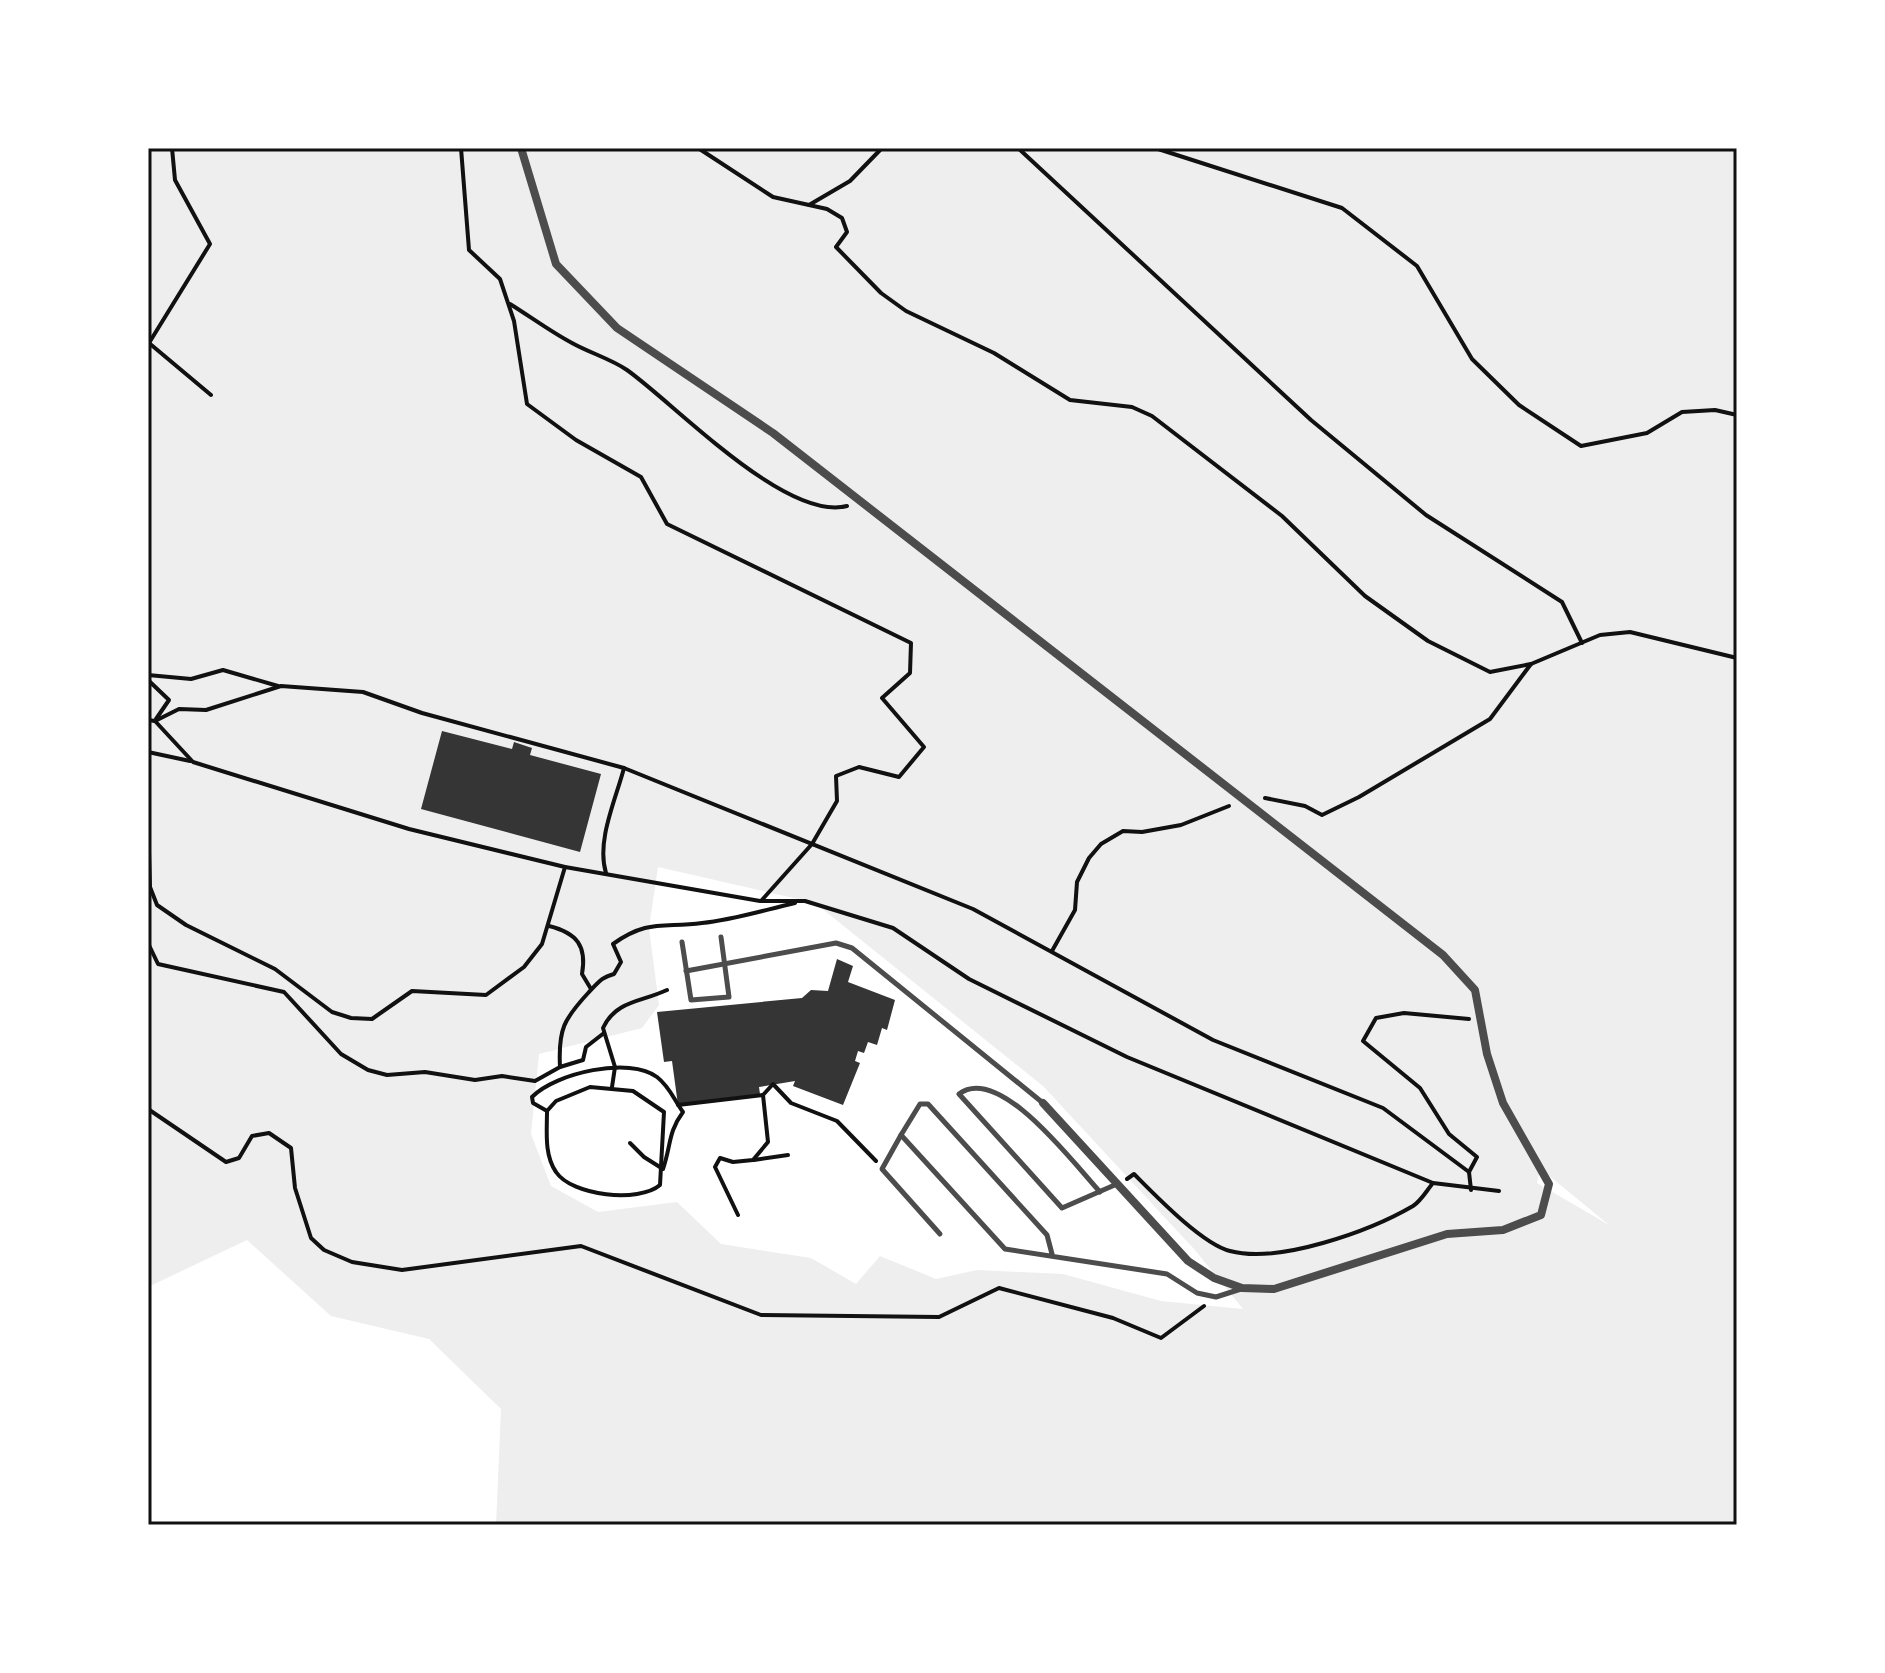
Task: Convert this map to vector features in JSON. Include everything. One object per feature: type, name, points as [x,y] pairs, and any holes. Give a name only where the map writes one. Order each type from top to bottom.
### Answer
[{"type":"street","points":[[521,148],[556,264],[617,328],[773,433],[1443,955],[1475,990],[1503,1103],[1549,1184],[1541,1215],[1503,1230],[1447,1234],[1274,1289],[1242,1288],[1214,1278],[1188,1261],[1043,1103]]},
{"type":"lane","points":[[682,942],[691,1000],[729,997],[721,937]]},
{"type":"lane","points":[[686,971],[726,966],[836,943],[852,948],[1043,1103]]},
{"type":"lane","points":[[1100,1192],[1009,1097],[986,1088],[967,1088],[959,1094],[1062,1208],[1100,1192],[1118,1184]]},
{"type":"lane","points":[[940,1234],[882,1169],[920,1104],[928,1104],[1047,1235],[1052,1254]]},
{"type":"lane","points":[[901,1135],[1005,1249],[1167,1274],[1197,1293],[1216,1297],[1242,1288]]},
{"type":"path","points":[[172,148],[175,180],[210,244],[149,343],[211,395]]},
{"type":"path","points":[[698,148],[773,197],[809,205],[842,218],[847,232],[836,247],[881,293],[906,311],[994,353],[1070,400],[1132,407],[1152,416],[1282,516],[1365,596],[1428,641],[1490,672],[1531,664],[1600,635],[1630,632],[1737,658]]},
{"type":"path","points":[[809,205],[850,181],[882,148]]},
{"type":"path","points":[[1018,148],[1322,429],[1426,515],[1562,602],[1582,643]]},
{"type":"path","points":[[1155,148],[1342,208],[1417,266],[1472,359],[1519,405],[1581,446],[1647,433],[1682,412],[1715,410],[1737,415]]},
{"type":"path","points":[[459,149],[469,250],[500,279],[508,302],[527,404],[576,440],[641,477],[667,524],[911,643],[910,673],[882,698],[924,747],[899,777],[859,767],[836,776],[837,801],[812,844],[760,901]]},
{"type":"path","points":[[508,302],[571,343],[626,369],[721,449],[793,497],[838,508],[862,502]]},
{"type":"path","points":[[1052,951],[1075,910],[1077,882],[1089,858],[1101,844],[1123,831],[1142,832],[1181,825],[1242,801],[1268,798],[1305,806],[1322,815],[1359,797],[1490,719],[1531,664]]},
{"type":"path","points":[[148,677],[191,679],[223,670],[278,687],[363,692],[422,713],[624,768],[973,909],[1213,1040],[1383,1108],[1469,1172]]},
{"type":"path","points":[[148,677],[169,700],[155,721]]},
{"type":"path","points":[[148,720],[155,721],[179,709],[206,710],[278,687]]},
{"type":"path","points":[[155,721],[193,762]]},
{"type":"path","points":[[148,752],[193,762],[409,829],[565,867],[760,901],[805,901],[893,928],[969,979],[1127,1057],[1433,1183],[1499,1191]]},
{"type":"path","points":[[606,873],[602,861],[607,829],[624,768]]},
{"type":"path","points":[[148,818],[149,889],[157,905],[186,925],[275,969],[332,1012],[351,1018],[372,1019],[412,991],[486,995],[524,967],[542,944],[549,926],[558,880],[565,867]]},
{"type":"path","points":[[560,1067],[558,1043],[567,1014],[601,978],[614,974],[621,962],[613,944],[632,930],[654,923],[701,924],[805,901]]},
{"type":"path","points":[[549,926],[566,930],[579,941],[585,955],[582,974],[592,990]]},
{"type":"path","points":[[148,943],[158,964],[284,992],[341,1054],[368,1070],[387,1075],[425,1072],[475,1080],[502,1076],[535,1081],[560,1067],[583,1060]]},
{"type":"path","points":[[587,1073],[583,1060],[586,1047],[604,1033],[610,1014],[626,1003],[667,990]]},
{"type":"path","points":[[1471,1190],[1469,1172],[1477,1157],[1449,1134],[1420,1088],[1363,1041],[1376,1018],[1404,1013],[1443,1019],[1480,1018]]},
{"type":"path","points":[[604,1033],[615,1067],[612,1087]]},
{"type":"path","points":[[547,1111],[533,1103],[532,1097],[538,1090],[566,1077],[615,1067],[642,1069],[656,1076],[671,1091],[683,1112],[671,1128],[669,1152],[660,1185],[633,1196],[589,1191],[554,1169],[547,1145],[547,1111],[556,1101],[590,1087],[612,1087],[648,1098],[664,1112],[663,1169]]},
{"type":"path","points":[[535,1081],[538,1090]]},
{"type":"path","points":[[678,1105],[763,1095],[773,1084],[791,1103],[837,1121],[882,1169]]},
{"type":"path","points":[[753,1160],[768,1142],[763,1095]]},
{"type":"path","points":[[148,1109],[226,1162],[239,1158],[252,1136],[269,1133],[280,1140],[291,1148],[295,1188],[311,1238],[324,1250],[365,1264],[402,1270],[581,1246],[761,1315],[939,1317],[999,1288],[1113,1318],[1161,1338],[1216,1297]]},
{"type":"path","points":[[630,1143],[663,1169]]},
{"type":"path","points":[[738,1215],[715,1167],[720,1158],[733,1162],[788,1155]]},
{"type":"path","points":[[1118,1184],[1134,1174],[1176,1216],[1227,1251],[1250,1253],[1285,1251],[1365,1228],[1416,1205],[1433,1183]]},
{"type":"shaded area","points":[[148,148],[1737,148],[1737,1525],[496,1525],[501,1409],[429,1339],[331,1316],[247,1240],[148,1287]],"holes":[[[658,867],[815,903],[1043,1086],[1194,1249],[1243,1309],[1161,1301],[1063,1274],[977,1270],[936,1279],[880,1256],[856,1284],[811,1258],[721,1244],[677,1202],[598,1212],[551,1186],[531,1134],[539,1054],[642,1028],[659,1005],[649,928]],[[1541,1169],[1609,1225],[1537,1183]]]},
{"type":"building","points":[[442,731],[512,749],[514,742],[532,748],[530,755],[601,774],[580,852],[421,809]]},
{"type":"building","points":[[837,959],[853,966],[848,982],[895,1000],[887,1030],[882,1028],[877,1045],[868,1042],[864,1053],[858,1051],[855,1061],[860,1063],[843,1105],[793,1086],[795,1081],[759,1087],[760,1094],[678,1105],[672,1061],[664,1062],[657,1012],[802,998],[811,990],[828,991]]}]
